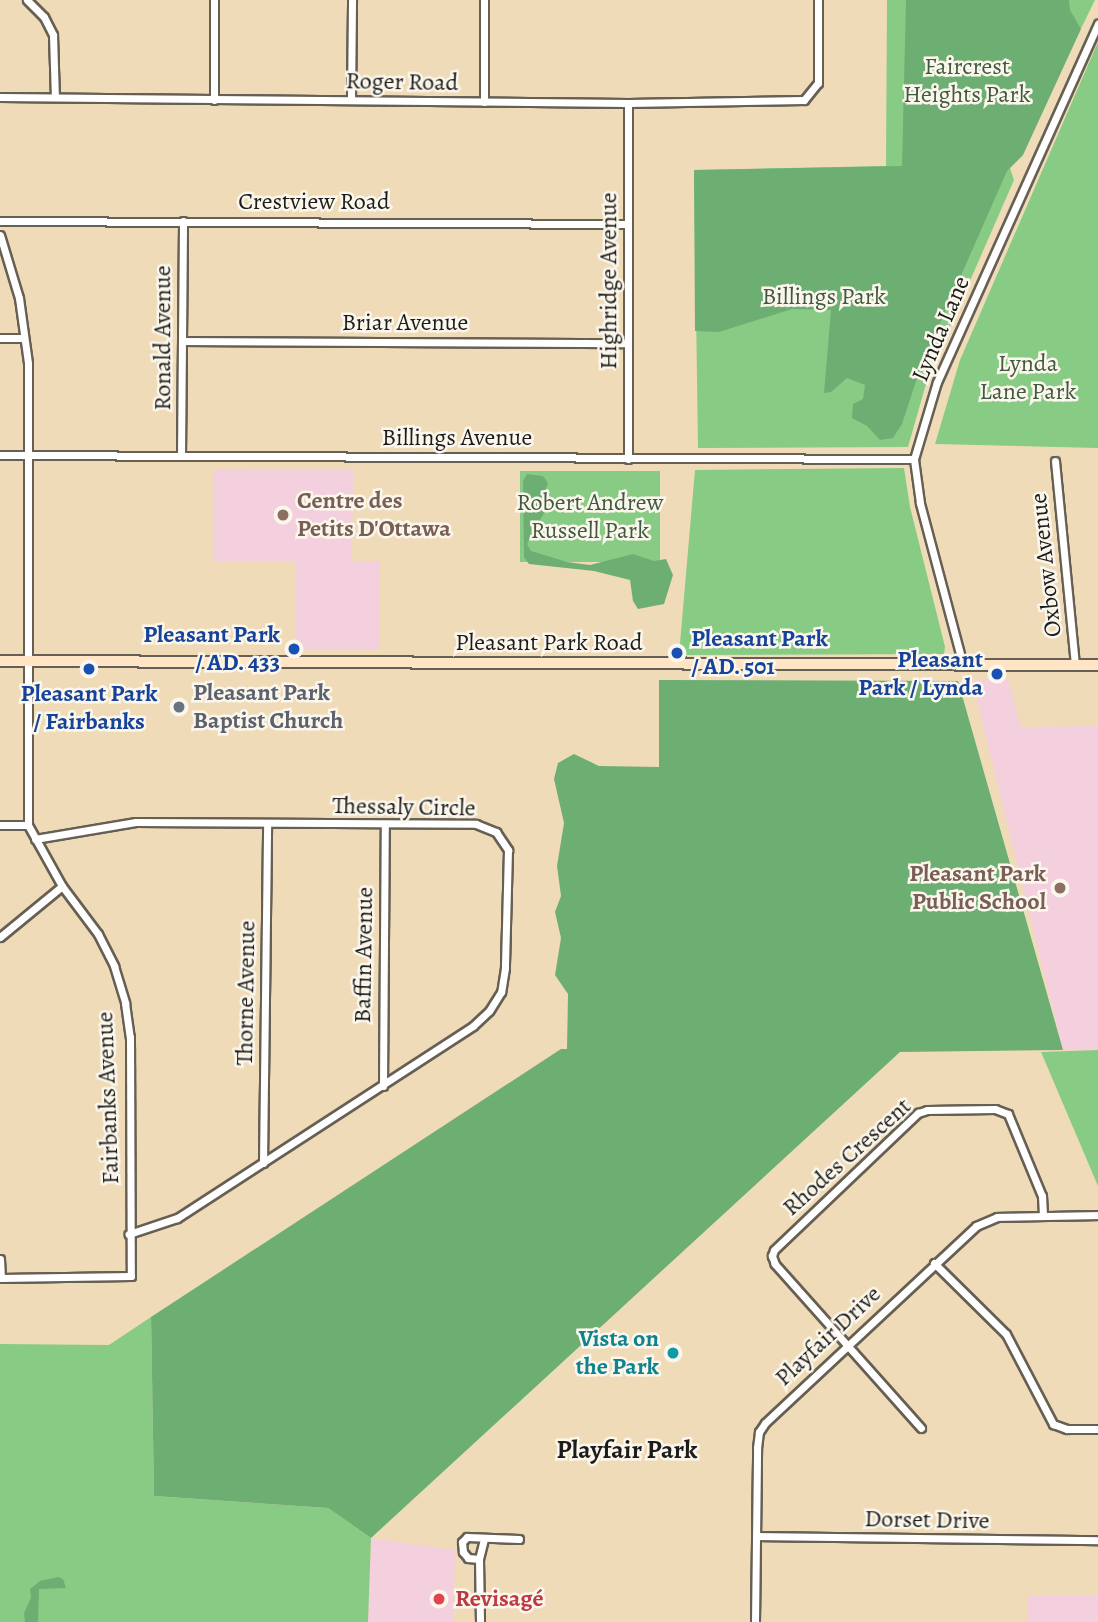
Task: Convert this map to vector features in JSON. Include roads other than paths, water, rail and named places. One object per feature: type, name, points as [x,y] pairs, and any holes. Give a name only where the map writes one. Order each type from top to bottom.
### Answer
[{"type":"street","points":[[27,0],[44,17],[53,35],[55,97]]},
{"type":"street","points":[[214,0],[214,100]]},
{"type":"street","points":[[351,100],[352,0]]},
{"type":"street","points":[[484,0],[484,102]]},
{"type":"street","name":"Roger Road","points":[[0,97],[628,103],[804,100],[818,83],[818,0]]},
{"type":"street","name":"Lynda Lane","points":[[963,665],[920,503],[914,460],[937,382],[1098,23]]},
{"type":"street","name":"Highridge Avenue","points":[[628,103],[628,459]]},
{"type":"street","name":"Crestview Road","points":[[0,221],[183,220],[628,225]]},
{"type":"street","name":"Ronald Avenue","points":[[181,455],[183,220]]},
{"type":"street","name":"Fairbanks Avenue","points":[[0,235],[19,298],[28,363],[28,825],[62,886],[98,934],[114,966],[125,1003],[131,1086],[131,1276],[0,1278]]},
{"type":"street","points":[[0,338],[24,338]]},
{"type":"street","name":"Briar Avenue","points":[[182,341],[628,343]]},
{"type":"street","name":"Billings Avenue","points":[[0,455],[914,460]]},
{"type":"street","name":"Oxbow Avenue","points":[[1055,461],[1075,665]]},
{"type":"street","name":"Pleasant Park Road","points":[[0,661],[1098,665]]},
{"type":"street","name":"Thessaly Circle","points":[[35,839],[136,822],[267,825],[476,824],[496,832],[508,850],[505,968],[501,992],[489,1011],[473,1026],[177,1219],[129,1234]]},
{"type":"street","name":"Baffin Avenue","points":[[383,1086],[385,824]]},
{"type":"street","points":[[0,825],[28,825]]},
{"type":"street","name":"Thorne Avenue","points":[[263,1163],[267,825]]},
{"type":"street","points":[[0,937],[62,886]]},
{"type":"street","name":"Rhodes Crescent","points":[[848,1343],[804,1299],[772,1256],[774,1250],[918,1113],[927,1110],[995,1109],[1008,1114],[1042,1196],[1043,1215]]},
{"type":"street","name":"Playfair Drive","points":[[755,1622],[759,1432],[765,1423],[934,1262],[976,1226],[997,1217],[1098,1215]]},
{"type":"street","points":[[0,1259],[0,1278]]},
{"type":"street","points":[[934,1262],[1006,1334],[1053,1423],[1067,1429],[1098,1429]]},
{"type":"street","points":[[848,1343],[921,1428]]},
{"type":"street","name":"Dorset Drive","points":[[756,1536],[1098,1541]]},
{"type":"street","points":[[479,1559],[465,1556],[462,1542],[467,1537],[519,1539]]},
{"type":"street","points":[[480,1622],[479,1559],[484,1539]]},
{"type":"place","name":"Centre des Petits D'Ottawa","points":[[283,515]]},
{"type":"place","name":"Pleasant Park / AD. 433","points":[[294,649]]},
{"type":"place","name":"Pleasant Park / AD. 501","points":[[677,653]]},
{"type":"place","name":"Pleasant Park / Fairbanks","points":[[89,669]]},
{"type":"place","name":"Pleasant Park / Lynda","points":[[997,674]]},
{"type":"place","name":"Pleasant Park Baptist Church","points":[[179,707]]},
{"type":"place","name":"Pleasant Park Public School","points":[[1060,888]]},
{"type":"place","name":"Vista on the Park","points":[[673,1353]]},
{"type":"place","name":"Revisagé","points":[[439,1599]]},
{"type":"district","name":"Playfair Park","points":[[627,1450]]},
{"type":"park label","name":"Faircrest Heights Park","points":[[967,81]]},
{"type":"park label","name":"Billings Park","points":[[824,297]]},
{"type":"park label","name":"Lynda Lane Park","points":[[1028,378]]},
{"type":"park label","name":"Robert Andrew Russell Park","points":[[590,517]]}]
